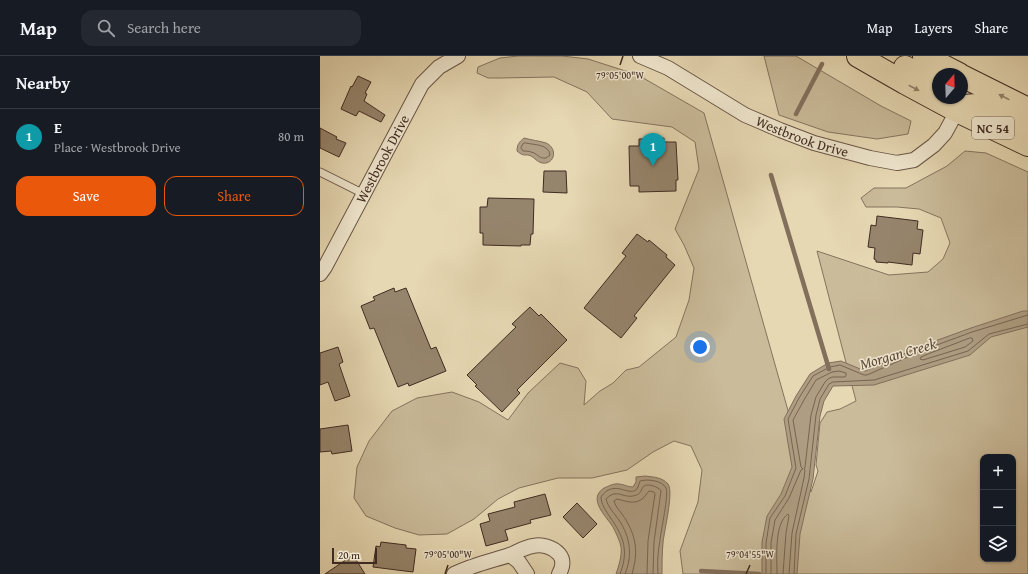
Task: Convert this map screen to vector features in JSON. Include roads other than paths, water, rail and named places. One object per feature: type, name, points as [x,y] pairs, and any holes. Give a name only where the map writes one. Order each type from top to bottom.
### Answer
[{"type":"highway","points":[[924,56],[947,68]]},
{"type":"highway","name":"NC 54","points":[[863,59],[932,81]]},
{"type":"highway","points":[[863,59],[890,60],[932,79]]},
{"type":"highway","name":"NC 54","points":[[968,92],[1028,109]]},
{"type":"highway","name":"NC 54","points":[[968,94],[1028,145]]},
{"type":"highway","points":[[962,104],[961,108],[965,106],[978,105],[994,109],[1028,123]]},
{"type":"street","name":"Westbrook Drive","points":[[640,56],[668,68],[745,115],[780,130],[814,143],[870,158],[897,163],[914,160],[934,145],[945,133],[959,104]]},
{"type":"street","name":"Westbrook Drive","points":[[320,274],[422,84],[439,67],[452,57]]},
{"type":"street","points":[[454,574],[465,568],[540,545],[555,550],[561,557],[563,565],[559,574]]},
{"type":"street","points":[[510,555],[519,562],[527,574]]},
{"type":"lane","points":[[320,172],[364,194]]},
{"type":"water","points":[[524,138],[544,142],[550,145],[553,152],[552,159],[546,163],[542,163],[531,156],[523,155],[517,151],[517,147]]},
{"type":"water","points":[[1023,311],[1028,311],[1028,327],[991,337],[970,355],[874,385],[833,386],[824,401],[820,416],[813,479],[800,534],[797,574],[762,574],[762,542],[767,516],[781,494],[792,467],[784,419],[810,374],[828,363],[841,361],[865,371],[924,345]]},
{"type":"water","points":[[645,476],[663,480],[670,488],[663,543],[662,574],[616,574],[621,557],[620,545],[613,527],[600,508],[597,497],[599,492],[612,484],[633,487],[636,482],[636,477]]},
{"type":"waterway","points":[[796,114],[822,64]]},
{"type":"waterway","points":[[771,175],[829,369]]},
{"type":"waterway","points":[[701,571],[759,574]]},
{"type":"place","name":"E","points":[[653,166]]},
{"type":"water label","name":"Morgan Creek","points":[[898,354]]}]
